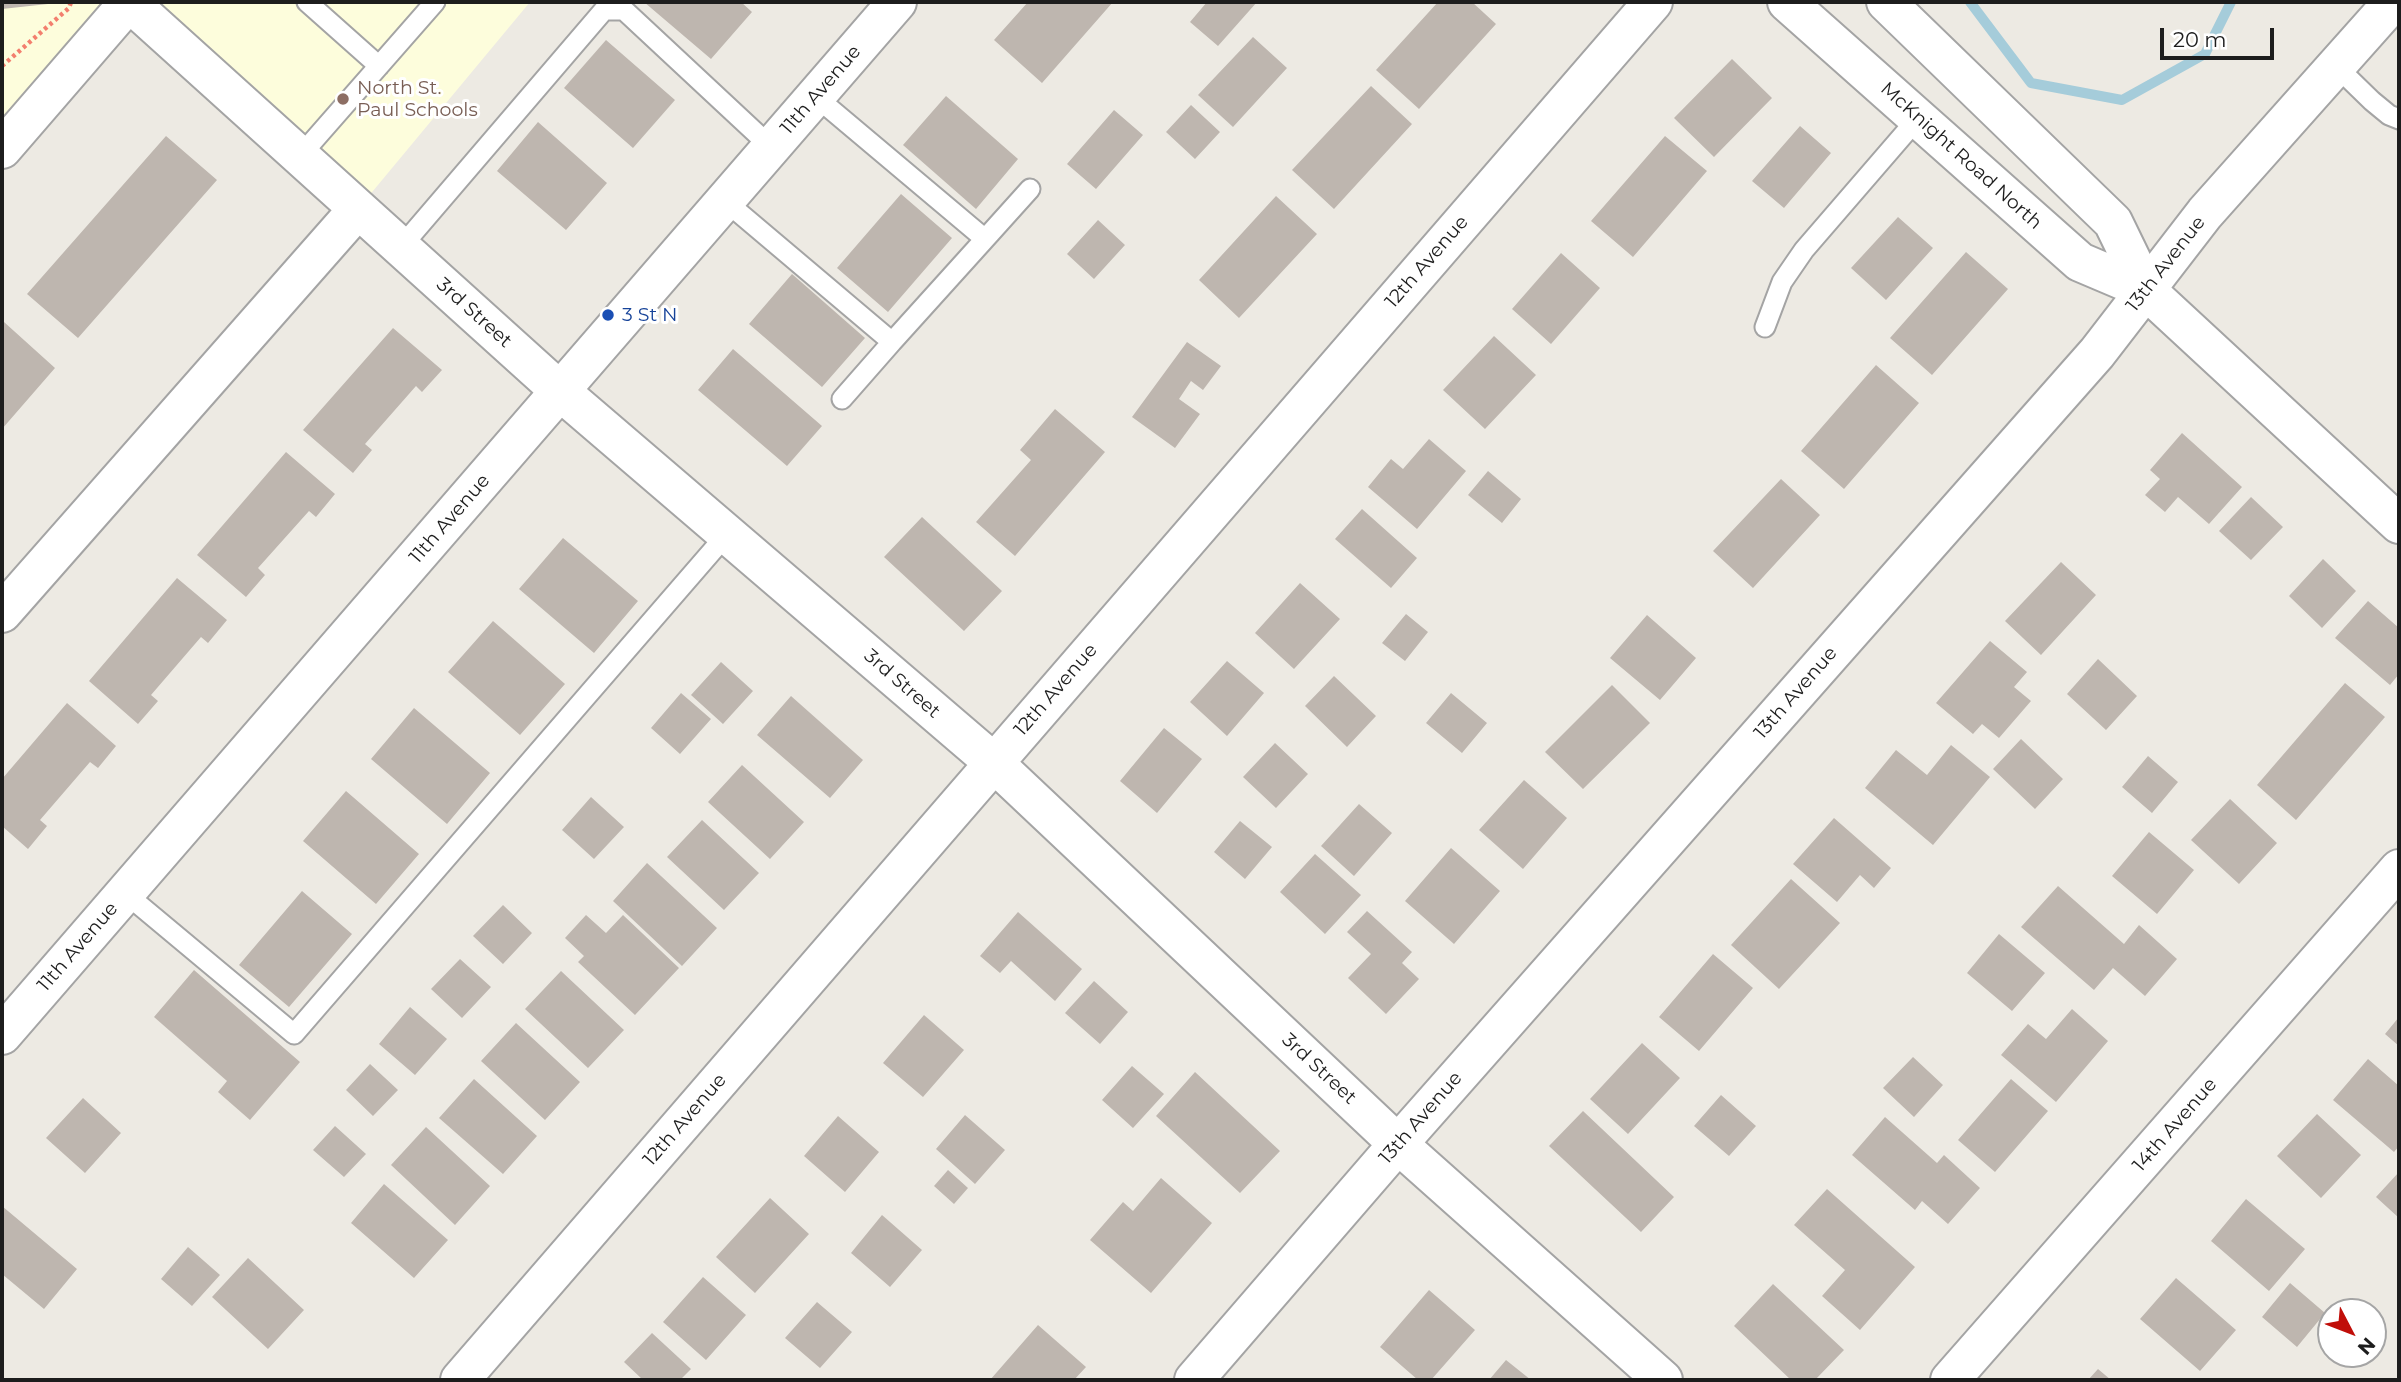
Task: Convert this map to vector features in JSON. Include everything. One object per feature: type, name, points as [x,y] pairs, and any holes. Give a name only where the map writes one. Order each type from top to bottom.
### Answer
[{"type":"street","name":"12th Avenue","points":[[460,1380],[1653,2]]},
{"type":"street","name":"McKnight Road North","points":[[1787,2],[2080,262],[2146,290],[2399,524]]},
{"type":"street","name":"McKnight Road North","points":[[1886,2],[2113,222],[2146,290]]},
{"type":"street","name":"13th Avenue","points":[[1194,1380],[1398,1144],[2088,364],[2205,213],[2393,2]]},
{"type":"street","name":"11th Avenue","points":[[2,1035],[893,3]]},
{"type":"street","name":"3rd Street","points":[[137,4],[300,156],[560,391],[993,762],[1398,1144],[1663,1380]]},
{"type":"street","points":[[2,149],[137,4]]},
{"type":"street","points":[[2,613],[358,209]]},
{"type":"street","name":"14th Avenue","points":[[1950,1380],[2399,869]]},
{"type":"lane","points":[[307,2],[379,66]]},
{"type":"lane","points":[[300,156],[435,2]]},
{"type":"lane","points":[[401,247],[604,10],[624,10],[771,147]]},
{"type":"lane","points":[[2336,66],[2372,101],[2389,115],[2399,119]]},
{"type":"lane","points":[[815,96],[985,239]]},
{"type":"lane","points":[[1765,327],[1782,282],[1804,250],[1919,118]]},
{"type":"lane","points":[[842,398],[1030,188]]},
{"type":"lane","points":[[724,200],[892,341]]},
{"type":"lane","points":[[125,893],[294,1034],[726,534]]},
{"type":"path","points":[[2,66],[69,8],[71,2]]},
{"type":"shaded area","points":[[2,2],[129,2],[2,149]]},
{"type":"shaded area","name":"North St. Paul Schools","points":[[129,2],[530,2],[358,209]]},
{"type":"building","points":[[2,2],[48,2],[48,4],[2,9]]},
{"type":"building","points":[[644,2],[741,2],[752,12],[711,59]]},
{"type":"building","points":[[1028,2],[1113,2],[1042,83],[994,40]]},
{"type":"building","points":[[1207,2],[1257,2],[1218,46],[1190,22]]},
{"type":"building","points":[[1438,2],[1472,2],[1496,24],[1419,109],[1376,70]]},
{"type":"building","points":[[1253,37],[1287,68],[1233,127],[1198,95]]},
{"type":"building","points":[[606,40],[675,100],[633,148],[564,88]]},
{"type":"building","points":[[1732,59],[1772,98],[1714,157],[1674,118]]},
{"type":"building","points":[[1371,86],[1412,124],[1334,209],[1292,170]]},
{"type":"building","points":[[946,96],[1018,159],[976,209],[903,145]]},
{"type":"building","points":[[1191,105],[1220,132],[1195,159],[1166,132]]},
{"type":"building","points":[[1114,110],[1143,135],[1096,189],[1067,164]]},
{"type":"building","points":[[538,122],[607,183],[566,230],[497,171]]},
{"type":"building","points":[[1800,126],[1831,153],[1784,208],[1752,181]]},
{"type":"building","points":[[166,136],[217,180],[78,338],[27,294]]},
{"type":"building","points":[[1665,136],[1707,171],[1633,257],[1591,221]]},
{"type":"building","points":[[901,194],[952,238],[888,312],[837,268]]},
{"type":"building","points":[[1276,196],[1317,234],[1239,318],[1199,280]]},
{"type":"building","points":[[1898,217],[1933,248],[1886,300],[1851,268]]},
{"type":"building","points":[[1098,220],[1125,245],[1094,279],[1067,254]]},
{"type":"building","points":[[1966,252],[2008,289],[1932,375],[1890,338]]},
{"type":"building","points":[[1561,253],[1600,288],[1551,344],[1512,309]]},
{"type":"building","points":[[792,274],[865,338],[822,387],[749,324]]},
{"type":"building","points":[[4,322],[55,368],[2,429],[2,325]]},
{"type":"building","points":[[393,328],[442,370],[422,392],[416,386],[365,444],[372,450],[353,473],[303,430]]},
{"type":"building","points":[[1494,336],[1536,375],[1485,429],[1443,390]]},
{"type":"building","points":[[1187,342],[1221,366],[1203,390],[1191,381],[1179,399],[1200,414],[1175,448],[1132,417]]},
{"type":"building","points":[[733,349],[822,426],[787,466],[698,390]]},
{"type":"building","points":[[1876,365],[1919,403],[1844,489],[1801,451]]},
{"type":"building","points":[[1055,409],[1105,452],[1015,556],[976,522],[1031,460],[1020,450]]},
{"type":"building","points":[[2182,433],[2242,487],[2209,524],[2178,497],[2165,512],[2145,495],[2160,479],[2150,470]]},
{"type":"building","points":[[1429,439],[1466,471],[1417,529],[1368,487],[1391,459],[1403,469]]},
{"type":"building","points":[[286,452],[335,494],[316,517],[309,511],[258,568],[265,575],[246,597],[197,555]]},
{"type":"building","points":[[1488,471],[1521,499],[1502,523],[1468,495]]},
{"type":"building","points":[[1781,479],[1820,515],[1753,588],[1713,551]]},
{"type":"building","points":[[2251,497],[2283,527],[2251,560],[2219,531]]},
{"type":"building","points":[[1362,509],[1417,558],[1391,588],[1335,539]]},
{"type":"building","points":[[922,517],[1002,591],[964,631],[884,557]]},
{"type":"building","points":[[563,538],[638,601],[594,653],[519,589]]},
{"type":"building","points":[[2323,559],[2356,591],[2322,628],[2289,596]]},
{"type":"building","points":[[2061,562],[2096,595],[2041,655],[2005,621]]},
{"type":"building","points":[[177,578],[227,620],[208,643],[201,637],[151,695],[158,701],[138,724],[89,681]]},
{"type":"building","points":[[1300,583],[1340,619],[1294,669],[1255,633]]},
{"type":"building","points":[[2368,601],[2399,628],[2399,674],[2390,685],[2335,638]]},
{"type":"building","points":[[1406,614],[1428,632],[1405,661],[1382,643]]},
{"type":"building","points":[[1647,615],[1696,658],[1660,700],[1610,658]]},
{"type":"building","points":[[493,621],[565,684],[520,735],[448,672]]},
{"type":"building","points":[[1990,641],[2027,672],[2014,687],[2031,701],[1999,738],[1982,724],[1973,734],[1936,703]]},
{"type":"building","points":[[2098,659],[2137,696],[2106,730],[2067,694]]},
{"type":"building","points":[[1227,661],[1264,693],[1227,736],[1190,702]]},
{"type":"building","points":[[721,662],[753,691],[723,724],[691,695]]},
{"type":"building","points":[[1334,676],[1376,716],[1347,747],[1305,706]]},
{"type":"building","points":[[2345,683],[2385,717],[2296,820],[2257,785]]},
{"type":"building","points":[[1612,685],[1650,723],[1583,789],[1545,752]]},
{"type":"building","points":[[681,693],[711,719],[680,754],[651,728]]},
{"type":"building","points":[[1451,693],[1487,723],[1462,753],[1426,723]]},
{"type":"building","points":[[791,696],[863,760],[830,798],[757,735]]},
{"type":"building","points":[[67,703],[116,746],[98,768],[90,762],[40,820],[47,826],[28,849],[2,826],[2,779]]},
{"type":"building","points":[[414,708],[490,773],[447,824],[371,759]]},
{"type":"building","points":[[1164,728],[1202,759],[1157,813],[1120,781]]},
{"type":"building","points":[[2021,739],[2063,779],[2035,809],[1993,769]]},
{"type":"building","points":[[1275,743],[1308,774],[1276,808],[1243,777]]},
{"type":"building","points":[[1951,745],[1990,777],[1933,845],[1865,788],[1896,750],[1927,775]]},
{"type":"building","points":[[2148,756],[2178,782],[2152,813],[2122,787]]},
{"type":"building","points":[[742,765],[804,822],[770,859],[708,802]]},
{"type":"building","points":[[1524,780],[1567,818],[1523,869],[1479,830]]},
{"type":"building","points":[[346,791],[419,854],[376,904],[303,841]]},
{"type":"building","points":[[591,797],[624,827],[594,859],[562,830]]},
{"type":"building","points":[[2230,799],[2277,843],[2239,884],[2191,840]]},
{"type":"building","points":[[1359,804],[1392,833],[1354,876],[1321,846]]},
{"type":"building","points":[[1834,818],[1891,868],[1874,888],[1860,875],[1837,902],[1793,864]]},
{"type":"building","points":[[702,820],[759,873],[724,910],[667,857]]},
{"type":"building","points":[[1240,821],[1272,847],[1245,879],[1214,852]]},
{"type":"building","points":[[2149,832],[2194,870],[2157,914],[2112,876]]},
{"type":"building","points":[[1451,848],[1500,891],[1454,944],[1405,901]]},
{"type":"building","points":[[1315,854],[1361,895],[1325,934],[1280,892]]},
{"type":"building","points":[[647,863],[717,928],[682,966],[613,901]]},
{"type":"building","points":[[1791,879],[1840,923],[1779,989],[1731,945]]},
{"type":"building","points":[[2058,886],[2124,944],[2139,925],[2177,959],[2145,996],[2113,968],[2094,990],[2021,927]]},
{"type":"building","points":[[302,891],[352,934],[289,1007],[239,965]]},
{"type":"building","points":[[503,905],[532,933],[503,964],[473,936]]},
{"type":"building","points":[[1367,911],[1412,952],[1402,963],[1419,979],[1386,1014],[1348,978],[1371,954],[1347,932]]},
{"type":"building","points":[[1018,912],[1082,969],[1055,1001],[1011,961],[1000,973],[980,956]]},
{"type":"building","points":[[586,915],[606,933],[623,915],[679,968],[635,1015],[578,962],[584,956],[565,938]]},
{"type":"building","points":[[1999,934],[2045,973],[2012,1011],[1967,973]]},
{"type":"building","points":[[1713,954],[1753,988],[1699,1051],[1659,1017]]},
{"type":"building","points":[[460,959],[491,987],[462,1018],[431,989]]},
{"type":"building","points":[[194,970],[300,1062],[250,1120],[218,1092],[227,1081],[154,1017]]},
{"type":"building","points":[[561,971],[624,1030],[588,1068],[525,1009]]},
{"type":"building","points":[[1094,981],[1128,1012],[1100,1044],[1065,1013]]},
{"type":"building","points":[[410,1007],[447,1039],[415,1075],[379,1044]]},
{"type":"building","points":[[2072,1009],[2108,1041],[2056,1102],[2001,1055],[2028,1024],[2046,1039]]},
{"type":"building","points":[[924,1015],[964,1050],[923,1097],[883,1063]]},
{"type":"building","points":[[2399,1017],[2399,1046],[2385,1034]]},
{"type":"building","points":[[516,1023],[580,1082],[545,1120],[481,1061]]},
{"type":"building","points":[[1642,1043],[1680,1078],[1628,1134],[1590,1099]]},
{"type":"building","points":[[1913,1057],[1943,1085],[1914,1117],[1883,1088]]},
{"type":"building","points":[[2368,1059],[2399,1086],[2399,1146],[2394,1152],[2333,1100]]},
{"type":"building","points":[[370,1064],[398,1090],[373,1116],[346,1090]]},
{"type":"building","points":[[1132,1066],[1164,1094],[1133,1128],[1102,1100]]},
{"type":"building","points":[[1195,1072],[1280,1151],[1240,1193],[1156,1116]]},
{"type":"building","points":[[474,1079],[537,1136],[503,1174],[439,1118]]},
{"type":"building","points":[[2011,1079],[2048,1111],[1995,1172],[1958,1140]]},
{"type":"building","points":[[1721,1095],[1756,1126],[1729,1156],[1694,1126]]},
{"type":"building","points":[[83,1098],[121,1133],[85,1173],[46,1138]]},
{"type":"building","points":[[1583,1111],[1674,1197],[1641,1232],[1549,1146]]},
{"type":"building","points":[[2317,1114],[2361,1155],[2321,1198],[2277,1156]]},
{"type":"building","points":[[965,1115],[1005,1150],[975,1184],[936,1149]]},
{"type":"building","points":[[838,1116],[879,1152],[845,1192],[804,1156]]},
{"type":"building","points":[[1885,1117],[1937,1163],[1944,1155],[1980,1188],[1948,1224],[1922,1201],[1915,1210],[1852,1155]]},
{"type":"building","points":[[335,1126],[366,1154],[344,1177],[313,1150]]},
{"type":"building","points":[[426,1127],[490,1186],[455,1225],[391,1165]]},
{"type":"building","points":[[948,1170],[968,1188],[954,1204],[934,1186]]},
{"type":"building","points":[[2399,1172],[2399,1218],[2376,1197]]},
{"type":"building","points":[[1161,1178],[1212,1223],[1151,1293],[1090,1240],[1123,1202],[1133,1211]]},
{"type":"building","points":[[384,1184],[448,1240],[414,1278],[351,1223]]},
{"type":"building","points":[[1827,1189],[1915,1267],[1860,1330],[1822,1296],[1845,1270],[1794,1225]]},
{"type":"building","points":[[770,1198],[809,1234],[755,1293],[716,1257]]},
{"type":"building","points":[[2246,1199],[2305,1249],[2269,1291],[2211,1241]]},
{"type":"building","points":[[2,1206],[77,1269],[44,1309],[2,1274]]},
{"type":"building","points":[[882,1215],[922,1250],[890,1287],[851,1253]]},
{"type":"building","points":[[188,1247],[220,1275],[192,1306],[161,1279]]},
{"type":"building","points":[[248,1258],[304,1310],[268,1349],[212,1297]]},
{"type":"building","points":[[703,1277],[746,1315],[706,1360],[663,1322]]},
{"type":"building","points":[[2176,1278],[2236,1330],[2200,1371],[2140,1319]]},
{"type":"building","points":[[2290,1283],[2317,1306],[2317,1323],[2297,1347],[2262,1317]]},
{"type":"building","points":[[1773,1284],[1844,1350],[1815,1380],[1791,1380],[1734,1326]]},
{"type":"building","points":[[1429,1290],[1475,1330],[1431,1380],[1418,1380],[1380,1347]]},
{"type":"building","points":[[817,1302],[852,1332],[820,1368],[785,1338]]},
{"type":"building","points":[[1038,1325],[1086,1367],[1074,1380],[990,1380]]},
{"type":"building","points":[[652,1333],[691,1369],[680,1380],[643,1380],[624,1362]]},
{"type":"building","points":[[1506,1360],[1531,1380],[1489,1380]]},
{"type":"building","points":[[2098,1369],[2111,1380],[2088,1380]]},
{"type":"waterway","points":[[1970,2],[2031,83],[2122,100],[2205,54],[2231,2]]},
{"type":"place","name":"North St. Paul Schools","points":[[343,99]]},
{"type":"place","name":"3 St N","points":[[608,315]]}]
